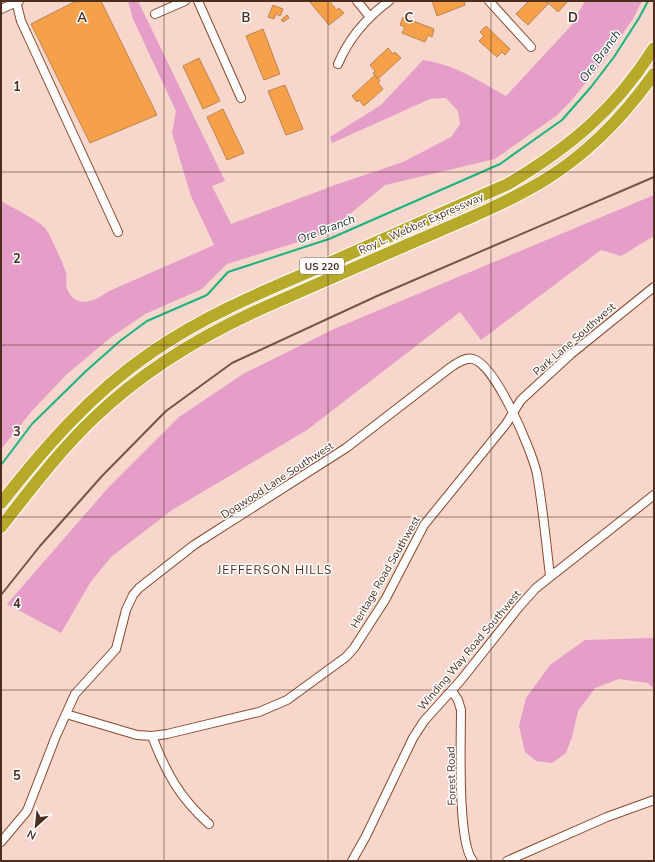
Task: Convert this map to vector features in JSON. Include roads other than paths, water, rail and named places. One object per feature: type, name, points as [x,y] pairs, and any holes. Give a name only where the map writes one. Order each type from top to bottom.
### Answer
[{"type":"highway","name":"Roy L. Webber Expressway","points":[[1,503],[42,452],[70,421],[106,388],[148,354],[202,320],[227,308],[508,184],[536,168],[562,150],[594,122],[628,84],[654,48]]},
{"type":"highway","name":"Roy L. Webber Expressway","points":[[1,527],[80,432],[121,394],[170,357],[246,315],[476,215],[544,180],[585,150],[606,131],[623,114],[654,74]]},
{"type":"street","points":[[155,14],[185,1]]},
{"type":"street","points":[[198,1],[241,98]]},
{"type":"street","points":[[357,1],[370,17]]},
{"type":"street","points":[[338,64],[350,40],[370,17],[389,1]]},
{"type":"street","points":[[490,1],[530,46]]},
{"type":"street","points":[[1,9],[17,2],[21,21],[118,232]]},
{"type":"street","name":"Park Lane Southwest","points":[[513,412],[521,400],[572,354],[654,287]]},
{"type":"street","name":"Dogwood Lane Southwest","points":[[1,842],[21,820],[30,805],[75,694],[82,684],[116,649],[128,604],[139,588],[194,545],[346,448],[451,367],[465,359],[471,359],[478,362],[492,378],[513,412],[537,474],[550,576]]},
{"type":"street","name":"Heritage Road Southwest","points":[[66,714],[138,735],[152,736],[259,712],[287,700],[346,657],[354,648],[381,605],[424,525],[471,469],[506,424],[513,412]]},
{"type":"street","name":"Winding Way Road Southwest","points":[[352,861],[366,836],[417,731],[452,691],[519,607],[536,588],[550,576],[653,499]]},
{"type":"street","name":"Forest Road","points":[[452,691],[461,710],[464,828],[468,853],[473,861]]},
{"type":"street","points":[[152,736],[170,778],[180,793],[209,824]]},
{"type":"street","points":[[507,861],[607,817],[654,800]]},
{"type":"waterway","name":"Ore Branch","points":[[1,465],[32,424],[86,371],[120,341],[147,321],[207,295],[228,272],[329,239],[500,164],[562,120],[591,87],[614,57],[648,1]]},
{"type":"railway","points":[[1,595],[40,546],[102,476],[166,411],[232,363],[377,296],[654,177]]},
{"type":"district","name":"JEFFERSON HILLS","points":[[275,570]]}]
